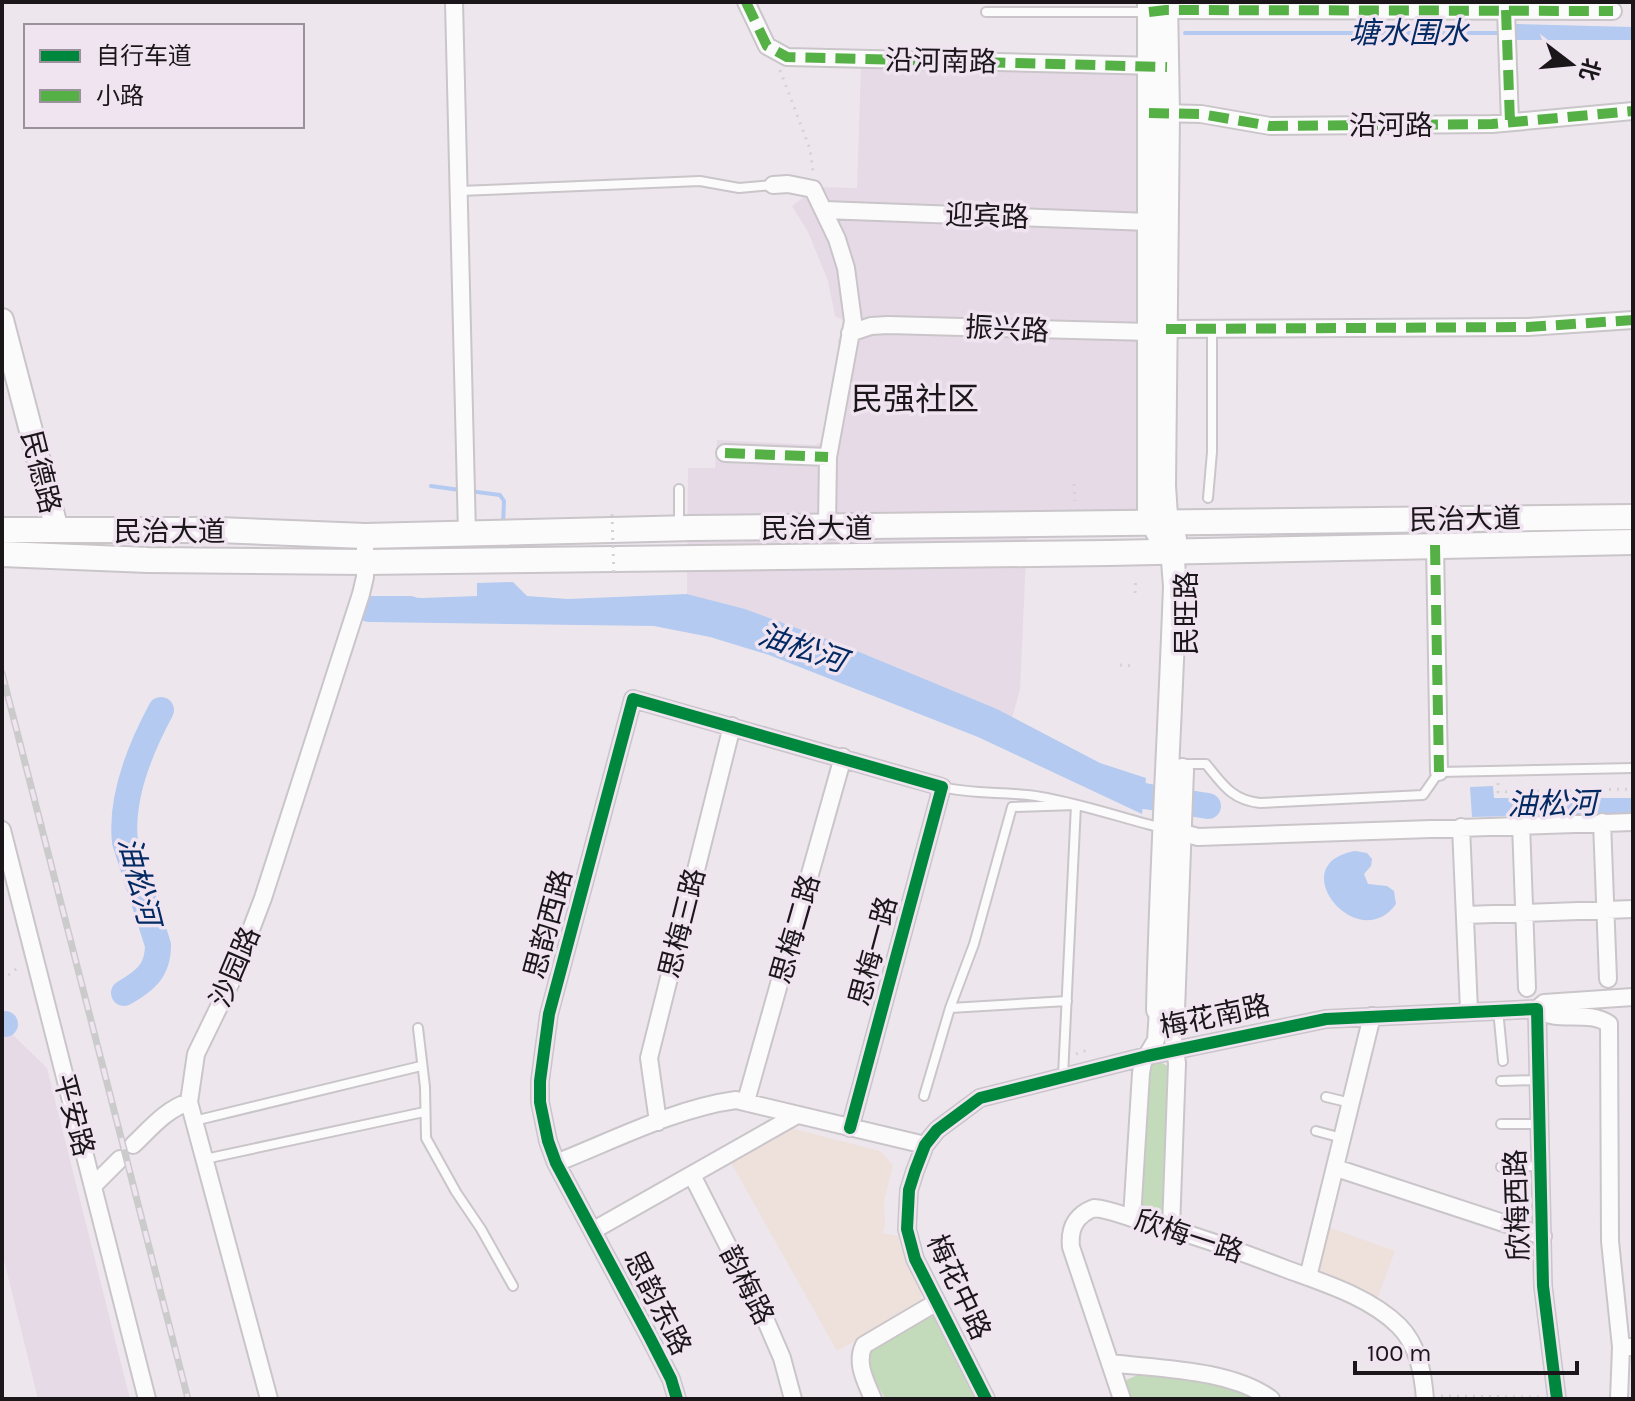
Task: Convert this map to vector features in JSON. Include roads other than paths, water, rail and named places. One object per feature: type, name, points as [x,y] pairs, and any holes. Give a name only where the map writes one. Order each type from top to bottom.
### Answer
[{"type":"main road","name":"民旺路","points":[[1157,6],[1158,331],[1164,486],[1160,523],[1176,551],[1188,564],[1189,596],[1171,826],[1166,1010]]},
{"type":"main road","name":"民旺路","points":[[1158,113],[1149,222],[1158,331]]},
{"type":"main road","name":"民德路","points":[[2,320],[57,530]]},
{"type":"main road","name":"民治大道","points":[[2,530],[218,530],[365,536],[1633,517]]},
{"type":"main road","name":"民治大道","points":[[2,554],[148,560],[365,562],[1633,542]]},
{"type":"street","points":[[454,2],[466,474],[473,534]]},
{"type":"street","name":"沿河南路","points":[[746,2],[767,46],[779,54],[797,58],[1158,66]]},
{"type":"street","points":[[1157,6],[1506,16],[1613,11]]},
{"type":"street","points":[[1506,16],[1510,122]]},
{"type":"street","name":"沿河路","points":[[1158,113],[1201,114],[1270,126],[1476,125],[1633,111]]},
{"type":"street","points":[[773,185],[788,184],[813,189],[837,239],[851,296],[853,321],[846,332],[844,380],[828,457],[827,528]]},
{"type":"street","name":"迎宾路","points":[[824,210],[1149,222]]},
{"type":"street","name":"振兴路","points":[[846,332],[888,325],[1158,331],[1528,327],[1633,320]]},
{"type":"street","points":[[725,453],[828,457]]},
{"type":"street","name":"沙园路","points":[[269,1399],[189,1102],[196,1054],[231,982],[306,770],[361,594],[365,536]]},
{"type":"street","points":[[1435,545],[1439,772]]},
{"type":"street","name":"思韵西路","points":[[594,1230],[556,1163],[543,1123],[540,1102],[544,1037],[633,699],[732,726]]},
{"type":"street","points":[[732,726],[942,787]]},
{"type":"street","name":"思梅三路","points":[[658,1122],[649,1058],[732,726]]},
{"type":"street","name":"思梅二路","points":[[746,1101],[843,757]]},
{"type":"street","name":"思梅一路","points":[[850,1128],[942,787]]},
{"type":"street","points":[[1602,822],[1608,979]]},
{"type":"street","points":[[1171,826],[1198,837],[1633,822]]},
{"type":"street","points":[[1521,824],[1527,988]]},
{"type":"street","points":[[1461,827],[1469,1010]]},
{"type":"street","name":"平安路","points":[[2,830],[147,1399]]},
{"type":"street","points":[[1466,915],[1633,909]]},
{"type":"street","points":[[1619,1399],[1627,1347],[1610,1241],[1609,1024],[1594,1017],[1545,1015],[1537,1009],[1544,1003],[1633,997]]},
{"type":"street","name":"梅花南路","points":[[925,1145],[937,1130],[974,1101],[1176,1049],[1296,1024],[1372,1016],[1537,1009]]},
{"type":"street","name":"欣梅西路","points":[[1537,1009],[1543,1286],[1557,1398]]},
{"type":"street","name":"民旺路","points":[[1166,1010],[1176,1049],[1171,1228]]},
{"type":"street","name":"民旺路","points":[[1132,1218],[1141,1073],[1166,1010]]},
{"type":"street","points":[[1308,1277],[1372,1016]]},
{"type":"street","points":[[556,1163],[658,1122],[719,1102],[746,1101],[925,1145]]},
{"type":"street","points":[[133,1145],[162,1117],[189,1102]]},
{"type":"street","points":[[594,1230],[797,1115]]},
{"type":"street","name":"梅花中路","points":[[925,1145],[909,1190],[907,1229],[915,1259],[986,1399]]},
{"type":"street","points":[[93,1186],[120,1159]]},
{"type":"street","points":[[1336,1168],[1543,1236]]},
{"type":"street","name":"韵梅路","points":[[692,1175],[766,1321],[782,1358],[793,1399]]},
{"type":"street","name":"欣梅一路","points":[[1122,1399],[1071,1247],[1070,1234],[1080,1216],[1094,1208],[1171,1228],[1308,1277],[1386,1314],[1413,1344],[1422,1373],[1425,1398]]},
{"type":"street","name":"思韵东路","points":[[594,1230],[671,1379],[677,1399]]},
{"type":"street","points":[[873,1399],[860,1364],[859,1353],[864,1345],[937,1302]]},
{"type":"street","points":[[1110,1363],[1223,1378],[1257,1389],[1271,1399]]},
{"type":"lane","points":[[986,12],[1157,6]]},
{"type":"lane","points":[[460,191],[700,181],[739,188],[773,185]]},
{"type":"lane","points":[[1208,498],[1212,452],[1212,329]]},
{"type":"lane","points":[[679,489],[679,529]]},
{"type":"lane","points":[[1175,769],[1206,764],[1229,793],[1238,799],[1260,803],[1423,795],[1439,772],[1633,768]]},
{"type":"lane","points":[[942,787],[966,793],[1012,793],[1171,826]]},
{"type":"lane","points":[[1063,1077],[1076,805]]},
{"type":"lane","points":[[924,1096],[950,1008],[974,944],[1012,807],[1076,805]]},
{"type":"lane","points":[[950,1008],[1067,1001]]},
{"type":"lane","points":[[1498,1009],[1503,1061]]},
{"type":"lane","points":[[418,1028],[425,1087],[426,1138],[513,1286]]},
{"type":"lane","points":[[194,1121],[421,1066]]},
{"type":"lane","points":[[1501,1081],[1538,1080]]},
{"type":"lane","points":[[1326,1097],[1351,1103]]},
{"type":"lane","points":[[204,1160],[424,1112]]},
{"type":"lane","points":[[1501,1124],[1539,1124]]},
{"type":"lane","points":[[1316,1131],[1343,1138]]},
{"type":"lane","points":[[1501,1167],[1539,1166]]},
{"type":"water","points":[[1515,24],[1633,27],[1633,40],[1514,40]]},
{"type":"water","points":[[513,582],[527,596],[568,599],[687,594],[745,609],[840,644],[997,709],[1100,763],[1146,778],[1142,814],[978,737],[769,655],[710,637],[654,626],[371,622],[378,596],[477,596],[477,583]]},
{"type":"water","points":[[1493,786],[1494,798],[1633,798],[1633,813],[1472,817],[1470,787]]},
{"type":"water","points":[[1355,851],[1367,853],[1372,859],[1371,866],[1364,874],[1368,884],[1387,886],[1394,891],[1396,904],[1380,917],[1363,920],[1347,914],[1334,902],[1325,887],[1325,872],[1334,859]]},
{"type":"waterway","name":"塘水围水","points":[[1185,33],[1503,33]]},
{"type":"waterway","points":[[431,486],[460,490]]},
{"type":"waterway","points":[[469,491],[500,495],[504,501],[503,525]]},
{"type":"waterway","name":"油松河","points":[[369,609],[410,609]]},
{"type":"waterway","name":"油松河","points":[[124,993],[149,974],[156,962],[158,945],[125,842],[124,825],[133,774],[161,710]]},
{"type":"waterway","name":"油松河","points":[[1111,781],[1144,796],[1208,806]]},
{"type":"railway","points":[[2,673],[188,1399]]},
{"type":"district","name":"民强社区","points":[[915,399]]}]
